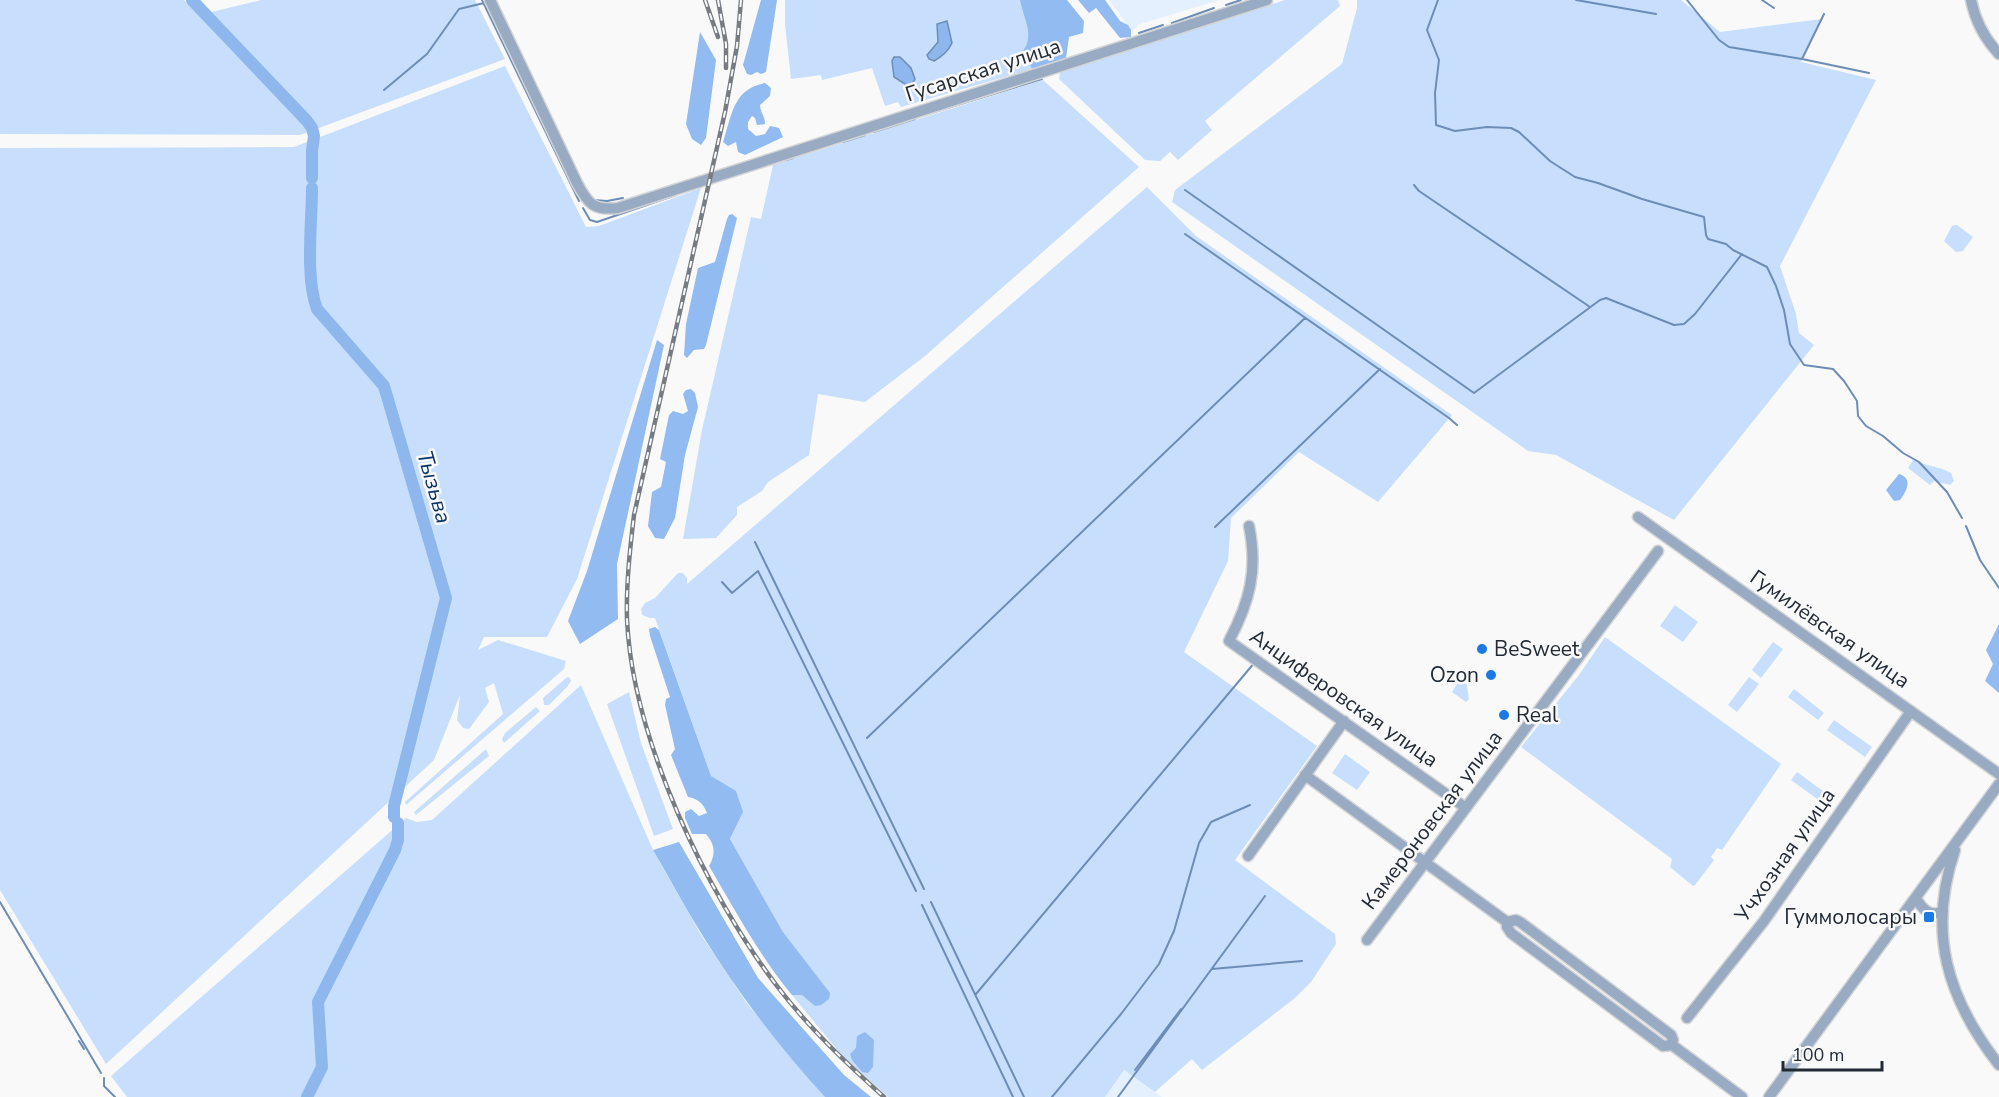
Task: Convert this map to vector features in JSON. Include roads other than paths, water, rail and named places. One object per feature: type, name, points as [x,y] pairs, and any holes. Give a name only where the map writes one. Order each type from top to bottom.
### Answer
[{"type":"street","name":"Гусарская улица","points":[[490,0],[577,183],[588,201],[596,207],[606,209],[618,208],[711,177],[1045,75],[1267,0]]},
{"type":"street","points":[[1971,0],[1983,33],[1999,54]]},
{"type":"street","name":"Гумилёвская улица","points":[[1638,517],[1999,774]]},
{"type":"street","name":"Анциферовская улица","points":[[1249,526],[1253,545],[1251,581],[1244,611],[1229,640],[1466,808]]},
{"type":"street","name":"Камероновская улица","points":[[1367,940],[1658,551]]},
{"type":"street","name":"Учхозная улица","points":[[1687,1018],[1764,921],[1911,711]]},
{"type":"street","points":[[1248,856],[1344,721]]},
{"type":"street","points":[[1305,775],[1507,922],[1511,933],[1662,1046],[1672,1045],[1742,1097]]},
{"type":"street","points":[[1769,1097],[1999,784]]},
{"type":"street","points":[[1958,841],[1948,872],[1943,911],[1945,952],[1958,1001],[1999,1065]]},
{"type":"street","points":[[1916,898],[1925,911],[1934,914],[1943,911]]},
{"type":"street","points":[[1507,922],[1516,920],[1520,922],[1671,1035],[1674,1040],[1672,1045]]},
{"type":"street","points":[[1578,984],[1587,973]]},
{"type":"waterway","name":"Тызьва","points":[[192,0],[312,128],[314,136],[312,178]]},
{"type":"waterway","points":[[482,0],[579,201]]},
{"type":"waterway","points":[[1226,5],[1241,0]]},
{"type":"waterway","points":[[1438,0],[1427,30],[1439,60],[1435,93],[1436,125],[1455,131],[1487,127],[1511,128],[1519,132],[1550,161],[1575,177],[1704,217],[1708,239],[1726,244],[1733,250],[1767,267],[1784,310],[1790,344],[1804,365],[1833,369],[1857,401],[1858,416],[1866,426],[1919,462],[1947,492],[1962,518]]},
{"type":"waterway","points":[[1576,0],[1656,14]]},
{"type":"waterway","points":[[1687,0],[1719,40],[1729,47],[1869,73]]},
{"type":"waterway","points":[[1762,0],[1774,8]]},
{"type":"waterway","points":[[384,90],[427,54],[459,9],[484,3]]},
{"type":"waterway","points":[[1172,23],[1214,8]]},
{"type":"waterway","points":[[1802,59],[1824,14]]},
{"type":"waterway","points":[[1139,33],[1163,25]]},
{"type":"waterway","points":[[928,114],[1042,79]]},
{"type":"waterway","points":[[874,132],[915,119]]},
{"type":"waterway","points":[[843,142],[865,135]]},
{"type":"waterway","points":[[786,160],[793,158]]},
{"type":"waterway","points":[[1414,185],[1419,191],[1590,307]]},
{"type":"waterway","name":"Тызьва","points":[[312,188],[310,266],[313,296],[317,309],[384,386],[446,598],[394,806],[394,817]]},
{"type":"waterway","points":[[1185,190],[1474,393],[1600,300],[1606,298],[1674,325],[1684,324],[1695,314],[1742,254]]},
{"type":"waterway","points":[[583,208],[590,220],[597,222],[676,195]]},
{"type":"waterway","points":[[594,200],[607,201],[623,198]]},
{"type":"waterway","points":[[1185,234],[1457,425]]},
{"type":"waterway","points":[[867,738],[1305,318]]},
{"type":"waterway","points":[[1215,527],[1380,369]]},
{"type":"waterway","points":[[1966,526],[1980,560],[1999,588]]},
{"type":"waterway","points":[[755,542],[924,889]]},
{"type":"waterway","points":[[722,582],[732,593],[758,571],[916,891]]},
{"type":"waterway","points":[[976,994],[1255,662]]},
{"type":"waterway","points":[[1052,1097],[1159,964],[1174,931],[1199,843],[1211,822],[1250,805]]},
{"type":"waterway","name":"Тызьва","points":[[307,1097],[322,1067],[318,1002],[395,850],[398,840],[398,823]]},
{"type":"waterway","points":[[1118,1097],[1265,896]]},
{"type":"waterway","points":[[0,902],[101,1073]]},
{"type":"waterway","points":[[931,902],[1024,1097]]},
{"type":"waterway","points":[[922,905],[1013,1097]]},
{"type":"waterway","points":[[1212,969],[1302,961]]},
{"type":"waterway","points":[[1135,1070],[1181,1009]]},
{"type":"waterway","points":[[79,1041],[84,1049]]},
{"type":"waterway","points":[[104,1078],[104,1086],[115,1097]]},
{"type":"railway","points":[[705,0],[718,37]]},
{"type":"railway","points":[[718,0],[726,44],[726,68]]},
{"type":"railway","points":[[741,0],[737,46],[725,112],[634,515],[627,606],[632,665],[643,713],[677,812],[724,906],[750,948],[801,1016],[884,1097]]},
{"type":"place","name":"BeSweet","points":[[1482,649]]},
{"type":"place","name":"Ozon","points":[[1491,675]]},
{"type":"place","name":"Real","points":[[1504,715]]},
{"type":"place","name":"Гуммолосары","points":[[1929,917]]}]
